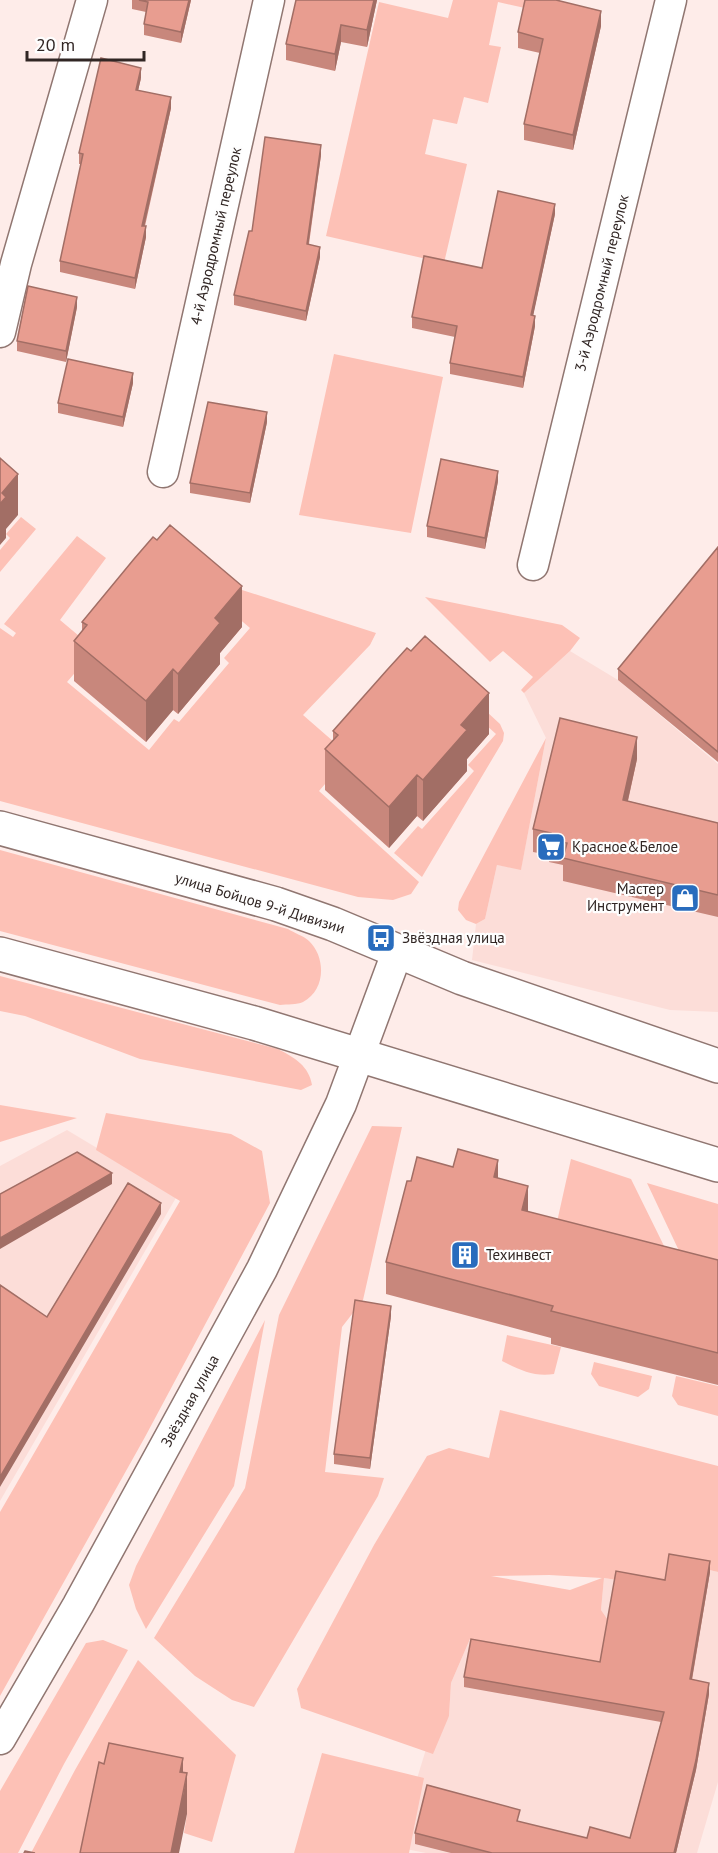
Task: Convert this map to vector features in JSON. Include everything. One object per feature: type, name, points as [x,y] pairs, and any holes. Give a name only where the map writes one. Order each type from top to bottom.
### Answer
[{"type":"main road","name":"улица Бойцов 9-й Дивизии","points":[[0,828],[276,904],[333,924],[462,978],[718,1066]]},
{"type":"main road","points":[[0,954],[254,1023],[718,1165]]},
{"type":"street","points":[[0,332],[16,264],[92,0]]},
{"type":"street","name":"4-й Аэродромный переулок","points":[[163,472],[269,0]]},
{"type":"street","name":"3-й Аэродромный переулок","points":[[533,565],[671,0]]},
{"type":"street","name":"Звёздная улица","points":[[0,1739],[78,1605],[262,1269],[341,1104],[398,950]]},
{"type":"shaded area","points":[[453,0],[546,0],[543,12],[498,2],[489,45],[501,47],[488,103],[464,97],[457,124],[433,119],[425,154],[467,164],[444,263],[326,236],[379,2],[448,18]]},
{"type":"shaded area","points":[[334,354],[443,377],[411,533],[299,515]]},
{"type":"shaded area","points":[[21,517],[36,529],[0,572],[0,550],[10,538],[6,534]]},
{"type":"shaded area","points":[[77,536],[106,558],[60,620],[85,641],[80,667],[67,682],[149,750],[174,719],[179,722],[229,663],[224,658],[250,628],[183,571],[376,633],[370,645],[303,715],[334,742],[332,776],[319,791],[419,882],[411,894],[393,900],[358,897],[0,801],[0,628],[13,637],[16,633],[4,624]]},
{"type":"shaded area","points":[[425,597],[562,625],[580,638],[570,651],[524,693],[521,690],[533,677],[503,651],[490,662]]},
{"type":"shaded area","points":[[570,651],[618,680],[718,764],[718,1012],[670,1010],[472,960],[476,924],[485,919],[497,865],[521,869],[546,738],[524,693]]},
{"type":"shaded area","points":[[432,661],[500,724],[504,733],[503,741],[422,877],[394,853],[418,826],[422,829],[474,771],[468,765],[496,734],[425,670]]},
{"type":"shaded area","points":[[546,738],[521,870],[497,865],[485,919],[476,924],[466,920],[458,910],[459,902]]},
{"type":"shaded area","points":[[0,850],[288,929],[307,939],[315,948],[321,964],[316,990],[303,1002],[280,1005],[0,931]]},
{"type":"shaded area","points":[[0,976],[278,1049],[295,1059],[304,1068],[312,1085],[301,1090],[140,1059],[25,1016],[0,1011]]},
{"type":"shaded area","points":[[0,1105],[77,1118],[0,1142]]},
{"type":"shaded area","points":[[106,1113],[231,1134],[262,1151],[270,1203],[145,1437],[0,1696],[0,1512],[180,1201],[96,1150]]},
{"type":"shaded area","points":[[372,1126],[402,1127],[363,1300],[342,1327],[325,1472],[384,1478],[378,1496],[254,1707],[232,1700],[195,1676],[154,1638],[245,1488],[279,1315]]},
{"type":"shaded area","points":[[67,1130],[177,1196],[0,1501],[0,1166]]},
{"type":"shaded area","points":[[571,1159],[631,1179],[667,1252],[557,1222]]},
{"type":"shaded area","points":[[647,1183],[718,1204],[718,1265],[681,1255]]},
{"type":"shaded area","points":[[265,1320],[234,1486],[146,1629],[136,1609],[129,1585],[136,1566]]},
{"type":"shaded area","points":[[507,1335],[561,1347],[554,1374],[534,1374],[502,1361]]},
{"type":"shaded area","points":[[594,1362],[652,1376],[649,1389],[638,1397],[599,1386],[591,1374]]},
{"type":"shaded area","points":[[676,1376],[718,1386],[718,1416],[678,1405],[672,1396]]},
{"type":"shaded area","points":[[500,1410],[718,1466],[718,1572],[684,1564],[676,1589],[604,1578],[601,1610],[608,1620],[618,1666],[470,1639],[451,1683],[449,1716],[433,1754],[301,1708],[297,1689],[374,1545],[427,1456],[449,1448],[489,1458]],"holes":[[[549,1575],[602,1578],[570,1590],[491,1576]]]},
{"type":"shaded area","points":[[684,1564],[718,1572],[718,1782],[697,1853],[426,1853],[396,1847],[427,1746],[449,1716],[451,1683],[470,1639],[617,1666],[608,1620],[601,1610],[604,1578],[676,1589]]},
{"type":"shaded area","points":[[103,1640],[128,1650],[64,1764],[18,1853],[0,1853],[0,1791],[86,1643]]},
{"type":"shaded area","points":[[138,1660],[236,1755],[212,1842],[184,1833],[187,1814],[88,1853],[31,1853],[75,1770]]},
{"type":"shaded area","points":[[322,1753],[424,1778],[409,1853],[294,1853]]},
{"type":"building","points":[[139,0],[189,0],[181,32],[144,24],[148,2]]},
{"type":"building","points":[[296,0],[374,0],[367,30],[341,25],[335,54],[286,44]]},
{"type":"building","points":[[525,0],[556,0],[601,11],[573,135],[524,124],[543,39],[518,32]]},
{"type":"building","points":[[101,58],[141,68],[136,90],[171,97],[142,226],[146,226],[135,278],[60,261],[83,154],[79,153]]},
{"type":"building","points":[[265,137],[321,145],[307,244],[320,247],[306,311],[234,295],[249,231],[252,231]]},
{"type":"building","points":[[498,191],[555,204],[531,315],[535,316],[523,377],[450,363],[457,326],[412,317],[424,256],[482,268]]},
{"type":"building","points":[[28,286],[77,297],[66,351],[17,341]]},
{"type":"building","points":[[68,359],[133,373],[123,417],[58,403]]},
{"type":"building","points":[[208,402],[267,412],[250,493],[190,483]]},
{"type":"building","points":[[0,458],[18,474],[2,493],[6,497],[0,504]]},
{"type":"building","points":[[441,459],[498,471],[485,538],[427,526]]},
{"type":"building","points":[[170,525],[242,586],[215,618],[220,623],[178,674],[173,669],[146,701],[74,641],[87,625],[82,622],[134,559],[153,537],[157,540]]},
{"type":"building","points":[[718,547],[718,752],[618,669]]},
{"type":"building","points":[[425,636],[489,693],[461,725],[467,730],[423,780],[417,775],[389,807],[325,749],[338,735],[333,731],[407,648],[411,651]]},
{"type":"building","points":[[560,718],[637,737],[623,800],[718,823],[718,895],[563,858],[567,843],[549,840],[551,833],[533,829]]},
{"type":"building","points":[[458,1149],[498,1160],[494,1177],[528,1186],[522,1210],[718,1260],[718,1353],[551,1311],[553,1306],[386,1262],[407,1181],[411,1181],[417,1157],[453,1167]]},
{"type":"building","points":[[77,1152],[112,1173],[0,1238],[0,1194]]},
{"type":"building","points":[[128,1183],[161,1203],[0,1477],[0,1285],[47,1317]]},
{"type":"building","points":[[355,1300],[391,1306],[370,1458],[334,1454]]},
{"type":"building","points":[[669,1554],[710,1561],[690,1679],[709,1683],[696,1760],[674,1853],[492,1853],[415,1833],[427,1785],[520,1810],[517,1821],[587,1838],[590,1827],[630,1838],[664,1712],[464,1677],[471,1639],[600,1662],[616,1571],[665,1580]]},
{"type":"building","points":[[109,1743],[183,1758],[180,1772],[187,1773],[171,1853],[80,1853],[99,1762],[104,1764]]},
{"type":"place","name":"Красное&Белое","points":[[551,847]]},
{"type":"place","name":"Мастер Инструмент","points":[[685,898]]},
{"type":"place","name":"Звёздная улица","points":[[381,938]]},
{"type":"place","name":"Техинвест","points":[[465,1255]]}]
